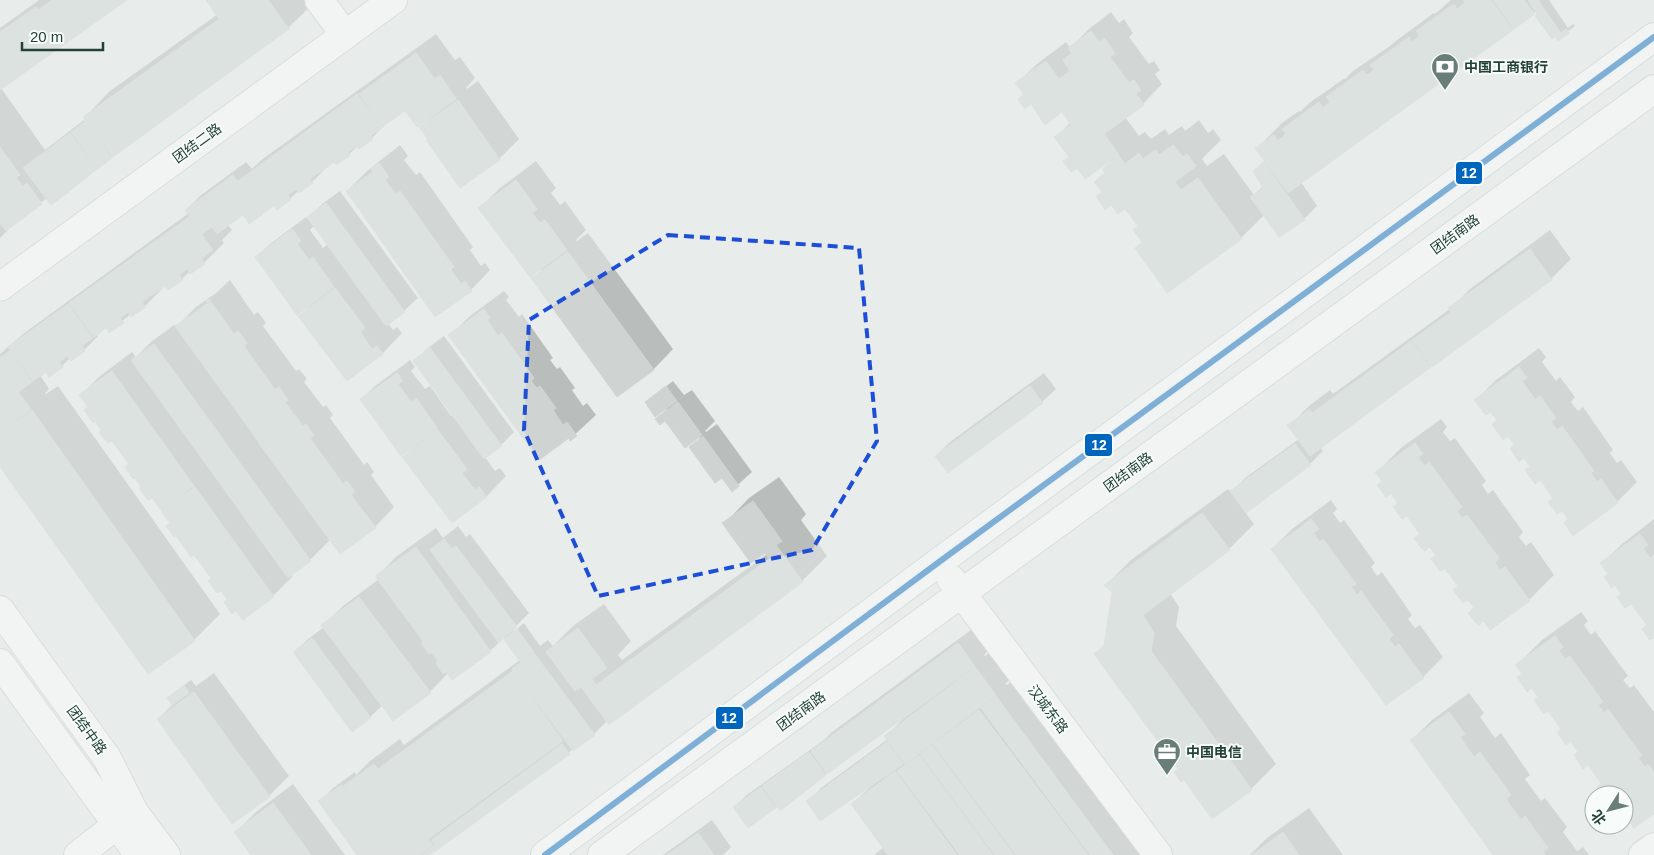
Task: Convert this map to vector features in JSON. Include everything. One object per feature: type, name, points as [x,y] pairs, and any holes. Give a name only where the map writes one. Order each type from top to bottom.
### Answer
[{"type":"street","points":[[319,0],[345,35]]},
{"type":"street","name":"团结二路","points":[[0,287],[393,0]]},
{"type":"street","points":[[545,855],[939,562],[1654,37]]},
{"type":"street","name":"团结南路","points":[[602,855],[1654,89]]},
{"type":"street","name":"汉城东路","points":[[939,562],[1158,855]]},
{"type":"street","name":"团结中路","points":[[0,610],[107,758],[139,855]]},
{"type":"street","name":"团结中路","points":[[0,663],[126,818],[166,855]]},
{"type":"street","points":[[78,855],[126,818]]},
{"type":"street","points":[[1642,855],[1654,847]]},
{"type":"highlighted area","points":[[668,235],[859,248],[877,441],[812,550],[598,596],[524,430],[529,320]]},
{"type":"building","points":[[52,0],[127,0],[0,90],[0,32],[36,7],[38,10]]},
{"type":"building","points":[[206,0],[268,0],[289,29],[113,157],[83,117],[219,19]]},
{"type":"building","points":[[1463,0],[1491,0],[1513,30],[1288,193],[1255,148],[1274,135],[1278,141],[1286,134],[1282,129],[1319,102],[1323,108],[1330,102],[1326,97],[1363,70],[1367,75],[1374,70],[1370,65],[1409,37],[1412,42],[1420,36],[1416,31],[1454,4],[1457,9],[1465,3]]},
{"type":"building","points":[[1493,0],[1524,0],[1535,14],[1514,29]]},
{"type":"building","points":[[1528,0],[1538,0],[1561,33],[1566,29],[1569,33],[1558,41],[1555,37],[1552,39],[1535,16],[1537,14]]},
{"type":"building","points":[[1091,31],[1099,42],[1104,38],[1115,53],[1110,57],[1129,83],[1134,80],[1141,90],[1136,94],[1144,105],[1104,134],[1119,155],[1085,179],[1077,168],[1071,172],[1063,161],[1069,157],[1054,137],[1071,125],[1062,112],[1045,125],[1031,104],[1025,109],[1018,99],[1024,95],[1015,83],[1046,61],[1059,79],[1070,71],[1063,60],[1072,53],[1068,48]]},
{"type":"building","points":[[416,53],[435,79],[440,75],[456,99],[417,127],[405,111],[382,127],[359,94]]},
{"type":"building","points":[[357,94],[382,128],[371,136],[373,139],[359,149],[356,146],[348,152],[350,155],[337,165],[334,162],[310,179],[313,183],[299,193],[297,189],[288,195],[291,199],[277,210],[274,206],[262,214],[238,181]]},
{"type":"building","points":[[458,100],[500,160],[460,188],[419,127]]},
{"type":"building","points":[[86,121],[112,158],[98,169],[71,132]]},
{"type":"building","points":[[70,133],[97,169],[66,194],[38,157]]},
{"type":"building","points":[[1173,145],[1183,157],[1187,154],[1196,166],[1175,182],[1181,190],[1198,178],[1242,239],[1167,293],[1135,248],[1142,242],[1133,230],[1138,226],[1125,209],[1118,214],[1111,205],[1105,210],[1096,196],[1102,192],[1094,182],[1105,173],[1102,169],[1119,156],[1125,164],[1139,153],[1143,159],[1156,150],[1159,155]]},
{"type":"building","points":[[0,147],[20,175],[16,177],[23,186],[27,183],[42,204],[6,231],[0,223]]},
{"type":"building","points":[[37,157],[66,194],[51,205],[23,168]]},
{"type":"building","points":[[1264,162],[1305,220],[1279,237],[1250,197],[1263,188],[1253,171]]},
{"type":"building","points":[[379,163],[389,177],[385,180],[396,194],[400,191],[454,267],[451,270],[461,284],[465,281],[472,291],[435,317],[346,191],[373,172],[371,169]]},
{"type":"building","points":[[233,175],[262,215],[249,224],[243,215],[217,234],[212,227],[202,234],[185,210]]},
{"type":"building","points":[[516,180],[537,209],[532,213],[540,223],[545,220],[567,250],[530,277],[478,208]]},
{"type":"building","points":[[326,203],[405,312],[386,326],[307,217]]},
{"type":"building","points":[[189,217],[213,250],[201,259],[205,264],[190,274],[187,269],[179,275],[183,280],[168,290],[165,286],[142,302],[146,307],[131,317],[128,312],[120,318],[124,323],[109,333],[106,328],[94,337],[69,303]]},
{"type":"building","points":[[292,229],[301,241],[297,244],[309,260],[313,257],[334,287],[297,315],[255,257]]},
{"type":"building","points":[[1530,249],[1552,280],[1432,367],[1412,340],[1451,312],[1448,308]]},
{"type":"building","points":[[568,252],[654,370],[617,397],[531,278]]},
{"type":"building","points":[[335,288],[365,328],[360,332],[372,349],[377,346],[383,354],[347,381],[298,316]]},
{"type":"building","points":[[209,299],[234,334],[238,331],[247,343],[244,346],[275,390],[279,387],[288,400],[285,402],[294,415],[258,441],[175,326],[208,303],[206,301]]},
{"type":"building","points":[[68,304],[93,338],[82,346],[85,351],[71,361],[67,356],[59,362],[63,367],[49,377],[46,372],[33,381],[8,347]]},
{"type":"building","points":[[484,309],[490,318],[487,320],[498,336],[502,333],[534,378],[531,381],[537,388],[540,386],[556,408],[553,410],[563,425],[567,422],[577,436],[570,441],[569,438],[539,460],[448,335]]},
{"type":"building","points":[[1411,341],[1431,367],[1310,456],[1287,425],[1310,409],[1312,413]]},
{"type":"building","points":[[154,344],[311,561],[288,578],[131,360]]},
{"type":"building","points":[[430,348],[502,446],[484,459],[413,361]]},
{"type":"building","points":[[10,351],[32,382],[18,392],[31,409],[0,432],[0,358]]},
{"type":"building","points":[[1519,367],[1527,378],[1522,381],[1535,400],[1540,396],[1556,418],[1551,422],[1557,430],[1562,426],[1594,471],[1591,473],[1597,482],[1601,479],[1618,503],[1573,536],[1564,523],[1568,519],[1562,511],[1557,514],[1548,502],[1553,498],[1540,480],[1535,484],[1525,470],[1530,467],[1524,458],[1519,462],[1510,448],[1514,445],[1508,436],[1503,440],[1492,424],[1497,420],[1490,412],[1486,415],[1474,400]]},
{"type":"building","points":[[112,371],[194,486],[161,510],[152,498],[148,500],[139,488],[141,487],[135,478],[133,479],[125,467],[129,464],[112,441],[108,443],[99,432],[101,430],[95,421],[93,423],[84,410],[88,407],[79,395]]},
{"type":"building","points":[[397,373],[403,381],[398,384],[411,402],[416,398],[438,429],[401,456],[360,399]]},
{"type":"building","points":[[666,386],[677,401],[655,417],[645,402]]},
{"type":"building","points":[[1030,386],[1043,403],[948,473],[935,456]]},
{"type":"building","points":[[678,402],[702,435],[685,448],[665,421],[660,425],[655,419]]},
{"type":"building","points":[[32,410],[195,641],[148,674],[0,467],[0,433]]},
{"type":"building","points":[[295,415],[303,426],[306,424],[314,436],[310,438],[343,484],[347,481],[355,492],[351,495],[376,528],[340,554],[258,442]]},
{"type":"building","points":[[438,430],[467,469],[462,473],[475,490],[479,487],[487,497],[452,523],[402,457]]},
{"type":"building","points":[[703,436],[739,486],[732,492],[722,478],[715,483],[689,447]]},
{"type":"building","points":[[1415,443],[1423,454],[1418,457],[1424,466],[1429,462],[1462,507],[1457,511],[1462,518],[1467,515],[1499,558],[1495,563],[1500,570],[1505,567],[1530,601],[1490,630],[1484,621],[1479,625],[1475,622],[1468,613],[1474,608],[1468,600],[1463,603],[1453,590],[1458,586],[1445,569],[1440,571],[1431,559],[1436,556],[1430,547],[1425,551],[1421,548],[1414,538],[1420,534],[1407,516],[1402,519],[1393,507],[1398,503],[1391,494],[1386,497],[1377,485],[1382,481],[1375,472]]},
{"type":"building","points":[[1295,444],[1311,465],[1246,513],[1230,491]]},
{"type":"building","points":[[195,487],[274,597],[243,620],[236,611],[232,614],[224,602],[227,599],[221,591],[217,593],[208,581],[211,578],[194,555],[191,557],[176,536],[174,537],[166,526],[170,523],[161,511]]},
{"type":"building","points":[[753,501],[782,541],[776,545],[803,582],[609,725],[581,687],[575,691],[546,652],[578,628],[607,668],[592,679],[596,685],[769,559],[765,553],[751,563],[722,523]]},
{"type":"building","points":[[1202,513],[1230,550],[1143,615],[1154,633],[1151,651],[1252,790],[1212,819],[1184,780],[1181,782],[1174,772],[1178,769],[1094,654],[1104,646],[1112,592],[1104,585]]},
{"type":"building","points":[[1311,519],[1319,529],[1313,533],[1320,542],[1323,539],[1356,584],[1351,587],[1357,595],[1361,591],[1393,635],[1389,639],[1395,647],[1399,644],[1424,678],[1386,705],[1271,549]]},
{"type":"building","points":[[1640,534],[1648,545],[1643,548],[1650,558],[1654,555],[1654,639],[1650,640],[1642,629],[1647,625],[1631,604],[1625,608],[1617,597],[1621,594],[1615,585],[1612,588],[1604,577],[1608,574],[1600,563]]},
{"type":"building","points":[[444,539],[452,549],[456,546],[517,627],[498,642],[430,550]]},
{"type":"building","points":[[416,547],[491,652],[452,680],[446,672],[443,674],[436,663],[438,661],[432,653],[429,654],[421,643],[423,641],[375,576]]},
{"type":"building","points":[[359,597],[431,693],[393,721],[321,625]]},
{"type":"building","points":[[517,629],[534,652],[520,662],[504,639]]},
{"type":"building","points":[[1555,636],[1563,647],[1559,651],[1565,659],[1570,656],[1603,702],[1598,705],[1604,713],[1608,709],[1642,756],[1638,758],[1645,767],[1648,764],[1654,772],[1654,814],[1634,828],[1634,785],[1599,785],[1601,783],[1588,765],[1583,769],[1574,755],[1578,752],[1571,742],[1566,745],[1557,732],[1561,729],[1548,711],[1544,714],[1534,700],[1538,697],[1532,688],[1527,692],[1517,677],[1522,674],[1515,665]]},
{"type":"building","points":[[312,638],[371,718],[352,732],[293,652]]},
{"type":"building","points":[[958,643],[975,666],[827,774],[811,751]]},
{"type":"building","points":[[534,653],[595,735],[573,751],[512,669]]},
{"type":"building","points":[[975,667],[996,695],[905,764],[884,736]]},
{"type":"building","points":[[513,671],[563,741],[428,839],[433,845],[420,855],[393,855],[343,786],[374,764],[378,769]]},
{"type":"building","points":[[184,685],[189,693],[172,705],[167,698]]},
{"type":"building","points":[[194,692],[270,797],[232,824],[157,719]]},
{"type":"building","points":[[996,696],[1113,855],[1090,855],[981,708]]},
{"type":"building","points":[[979,710],[1088,855],[1016,855],[933,744]]},
{"type":"building","points":[[1449,712],[1465,734],[1460,737],[1474,757],[1480,752],[1511,795],[1506,799],[1521,820],[1525,816],[1548,848],[1543,852],[1546,855],[1493,855],[1410,740]]},
{"type":"building","points":[[887,742],[903,764],[820,821],[806,801]]},
{"type":"building","points":[[562,744],[570,754],[430,855],[422,855],[435,845],[431,840]]},
{"type":"building","points":[[932,745],[1014,855],[995,855],[920,754]]},
{"type":"building","points":[[809,752],[826,775],[780,811],[762,786]]},
{"type":"building","points":[[919,755],[993,855],[960,855],[897,771]]},
{"type":"building","points":[[895,771],[957,855],[888,855],[851,804]]},
{"type":"building","points":[[341,785],[392,855],[357,855],[318,801]]},
{"type":"building","points":[[761,787],[776,808],[748,828],[733,807]]},
{"type":"building","points":[[273,803],[311,855],[251,855],[234,832]]},
{"type":"building","points":[[1283,832],[1299,855],[1252,855]]},
{"type":"building","points":[[698,833],[714,855],[667,855]]},
{"type":"transit line","name":"12","points":[[545,855],[939,562],[1654,37]]},
{"type":"place","name":"中国工商银行","points":[[1445,91]]},
{"type":"place","name":"中国电信","points":[[1167,776]]}]
